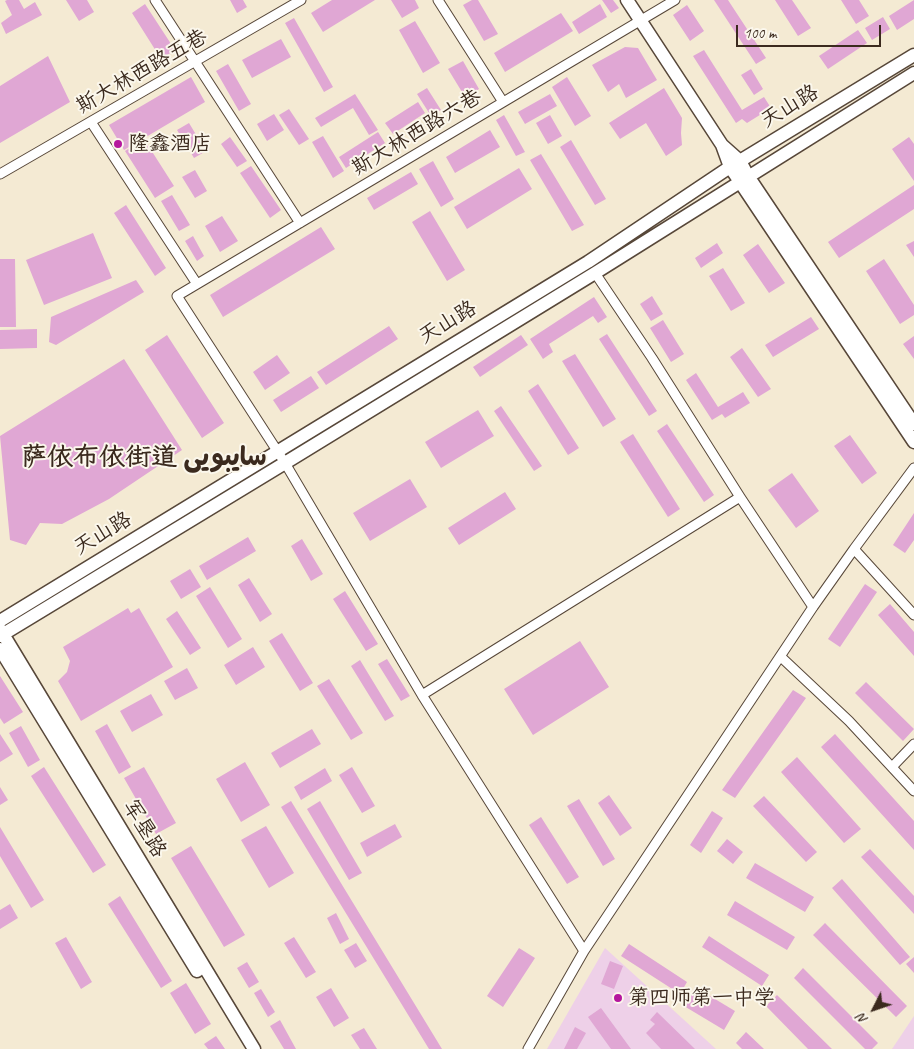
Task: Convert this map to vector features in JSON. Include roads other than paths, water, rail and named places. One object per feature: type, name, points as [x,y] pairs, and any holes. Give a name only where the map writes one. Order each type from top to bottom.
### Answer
[{"type":"main road","points":[[627,0],[914,442]]},
{"type":"main road","name":"天山路","points":[[0,620],[588,262],[735,164],[914,55]]},
{"type":"main road","name":"天山路","points":[[1,633],[286,463],[595,273],[914,73]]},
{"type":"main road","points":[[744,179],[914,424]]},
{"type":"main road","name":"军垦路","points":[[1,633],[254,1049]]},
{"type":"main road","name":"军垦路","points":[[0,650],[245,1049]]},
{"type":"street","points":[[156,0],[300,223]]},
{"type":"street","name":"斯大林西路五巷","points":[[0,174],[301,0]]},
{"type":"street","points":[[438,0],[503,102]]},
{"type":"street","name":"斯大林西路六巷","points":[[277,452],[177,296],[674,0]]},
{"type":"street","points":[[91,122],[197,284]]},
{"type":"street","points":[[595,273],[813,607]]},
{"type":"street","points":[[277,452],[286,463],[422,695],[584,950]]},
{"type":"street","points":[[528,1049],[584,950],[813,607],[914,468]]},
{"type":"street","points":[[422,695],[740,497]]},
{"type":"street","points":[[854,549],[914,615]]},
{"type":"street","points":[[781,657],[849,722],[914,791]]},
{"type":"street","points":[[892,767],[914,744]]},
{"type":"place","name":"隆鑫酒店","points":[[118,144]]},
{"type":"place","name":"第四师第一中学","points":[[618,998]]},
{"type":"district","name":"萨依布依街道 سايبويى","points":[[144,458]]}]
